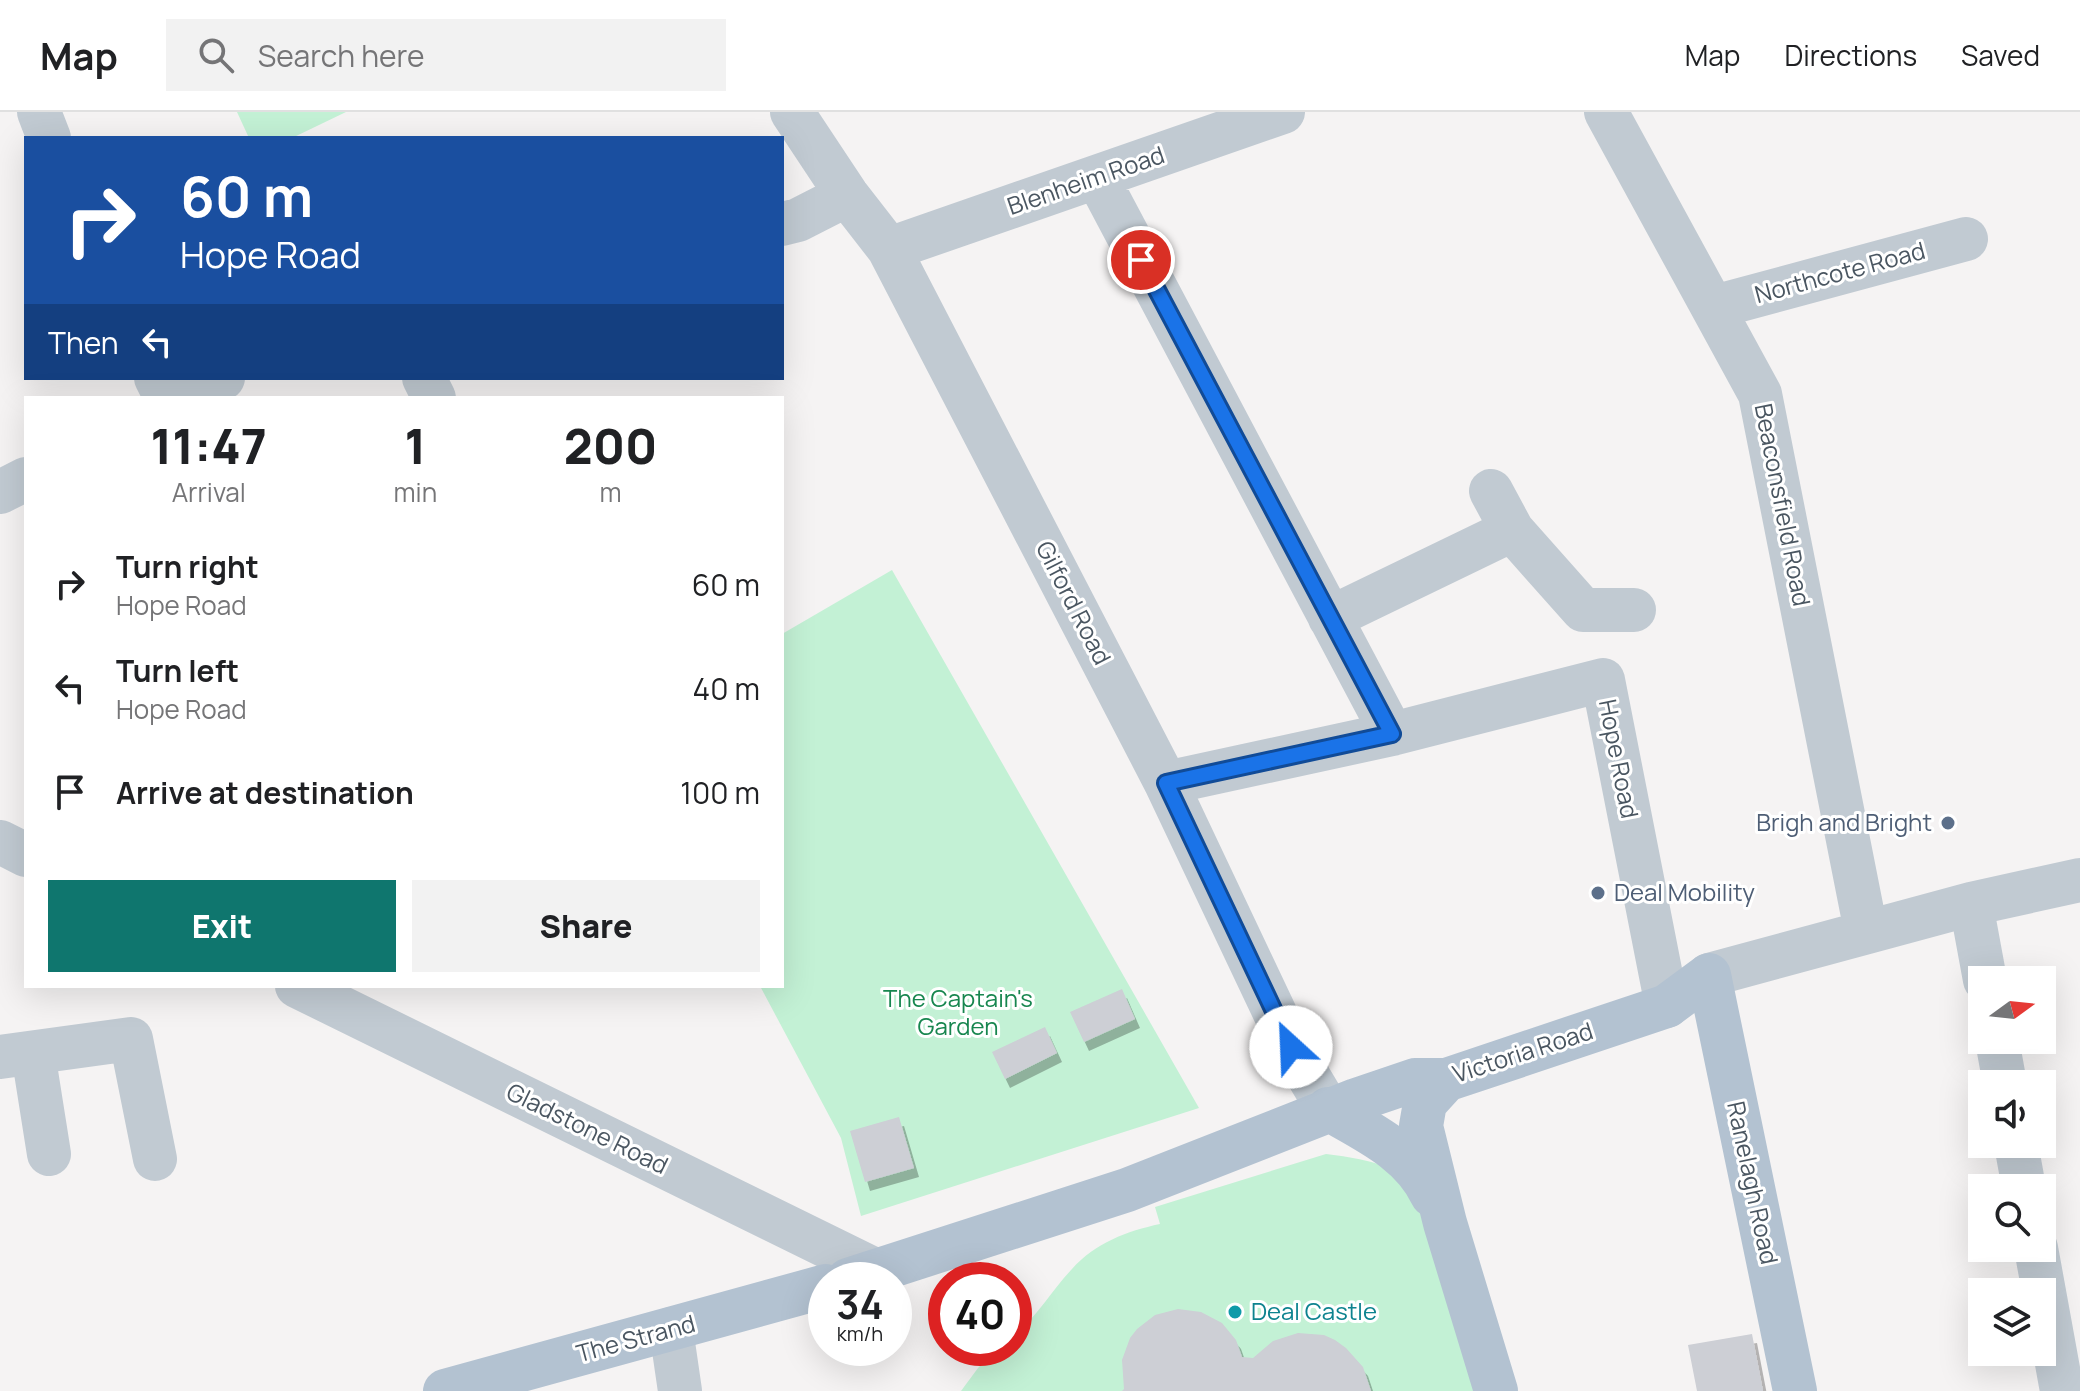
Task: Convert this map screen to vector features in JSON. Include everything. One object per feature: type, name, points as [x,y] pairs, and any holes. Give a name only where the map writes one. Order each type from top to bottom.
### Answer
[{"type":"main road","name":"Victoria Road","points":[[905,1262],[1127,1190],[1328,1109],[1415,1080],[1446,1080],[1667,1006],[1709,975]]},
{"type":"main road","name":"Ranelagh Road","points":[[1709,975],[1795,1391]]},
{"type":"main road","points":[[1446,1080],[1427,1100],[1421,1118],[1445,1223],[1496,1391]]},
{"type":"main road","points":[[1328,1109],[1388,1144],[1408,1161],[1425,1179],[1445,1223]]},
{"type":"main road","name":"The Strand","points":[[445,1391],[808,1291]]},
{"type":"street","points":[[39,112],[48,136]]},
{"type":"street","name":"Gilford Road","points":[[792,112],[847,195],[889,249],[1166,783],[1291,1047],[1328,1109]]},
{"type":"street","name":"Blenheim Road","points":[[889,249],[1283,112]]},
{"type":"street","name":"Beaconsfield Road","points":[[1606,112],[1760,394],[1866,931]]},
{"type":"street","points":[[1097,177],[1392,734]]},
{"type":"street","points":[[784,224],[798,220],[847,195]]},
{"type":"street","name":"Northcote Road","points":[[1714,307],[1966,239]]},
{"type":"street","points":[[191,396],[219,380]]},
{"type":"street","points":[[0,492],[24,480]]},
{"type":"street","points":[[1491,491],[1512,530],[1583,610],[1634,610]]},
{"type":"street","points":[[1330,618],[1512,530]]},
{"type":"street","name":"Hope Road","points":[[1166,783],[1392,734],[1603,680],[1667,1006]]},
{"type":"street","points":[[0,842],[24,854]]},
{"type":"street","name":"Victoria Road","points":[[1709,975],[1971,904],[2080,880]]},
{"type":"street","points":[[1971,904],[1982,966]]},
{"type":"street","name":"Gladstone Road","points":[[301,988],[835,1262]]},
{"type":"street","points":[[49,1154],[16,1055],[131,1039],[155,1159]]},
{"type":"street","points":[[1291,1047],[1335,1072],[1384,1091]]},
{"type":"street","points":[[2039,1262],[2062,1391]]},
{"type":"street","points":[[671,1329],[680,1391]]},
{"type":"green space","points":[[237,112],[346,112],[296,136],[248,136]]},
{"type":"green space","name":"The Captain's Garden","points":[[892,570],[1199,1108],[861,1216],[841,1138],[761,988],[784,988],[784,633]]},
{"type":"green space","name":"Deal Castle","points":[[1326,1154],[1360,1159],[1401,1174],[1411,1180],[1474,1391],[961,1391],[980,1366],[1032,1366],[1032,1317],[1064,1277],[1091,1252],[1112,1239],[1160,1224],[1155,1207]]},
{"type":"building","points":[[1122,989],[1135,1019],[1084,1042],[1070,1012]]},
{"type":"building","points":[[1045,1027],[1057,1053],[1005,1079],[992,1052]]},
{"type":"building","points":[[899,1117],[914,1168],[865,1182],[850,1131]]},
{"type":"building","points":[[1178,1309],[1201,1312],[1222,1323],[1236,1340],[1242,1357],[1253,1358],[1273,1341],[1298,1333],[1324,1335],[1346,1348],[1363,1367],[1371,1391],[1122,1391],[1122,1360],[1130,1338],[1155,1315]]},
{"type":"building","points":[[1752,1334],[1763,1391],[1697,1391],[1688,1345]]},
{"type":"place","name":"Brigh and Bright","points":[[1948,823]]},
{"type":"place","name":"Deal Mobility","points":[[1598,893]]},
{"type":"place","name":"Deal Castle","points":[[1235,1312]]},
{"type":"route","points":[[1141,260],[1392,734],[1166,783],[1291,1047]]}]
